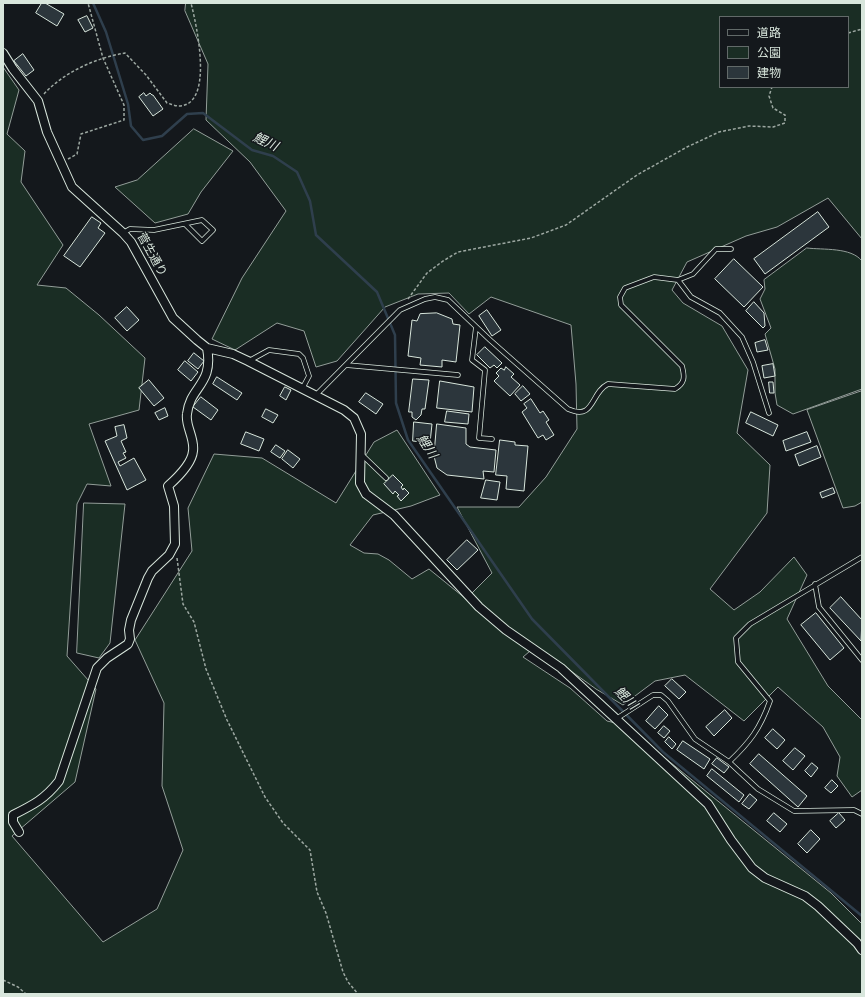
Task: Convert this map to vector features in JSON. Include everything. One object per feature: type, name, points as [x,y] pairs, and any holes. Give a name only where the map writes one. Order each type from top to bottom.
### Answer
[{"type":"street","name":"菅生通り","points":[[3,53],[13,69],[38,101],[47,132],[72,187],[123,232],[131,242],[173,318],[207,348],[233,354],[248,361],[316,395],[354,418],[361,434],[360,483],[366,494],[394,515],[467,596],[483,611],[506,630],[554,662],[708,804],[731,840],[752,868],[765,878],[805,896],[818,906],[857,943],[862,950]]},
{"type":"street","points":[[19,832],[13,822],[13,816],[38,803],[49,794],[59,781],[96,668],[107,658],[128,644],[130,639],[128,630],[131,620],[148,578],[152,572],[169,556],[175,544],[174,506],[168,486],[181,473],[193,451],[187,413],[196,391],[207,374],[209,366],[207,348]]},
{"type":"lane","points":[[123,232],[130,229],[154,230],[202,220],[212,230],[202,241],[185,224]]},
{"type":"lane","points":[[316,395],[398,312],[425,299],[435,297],[448,300],[568,409],[577,413],[586,411],[592,404],[601,388],[608,384],[667,390],[675,389],[682,384],[685,375],[682,366],[621,305],[620,297],[625,288],[654,277],[678,280],[693,274],[716,249],[731,249]]},
{"type":"lane","points":[[678,280],[691,297],[720,313],[742,337],[754,362],[769,413]]},
{"type":"lane","points":[[476,327],[472,360],[485,370],[479,438],[492,439]]},
{"type":"lane","points":[[248,361],[269,350],[299,354],[303,358],[309,376],[302,389]]},
{"type":"lane","points":[[346,365],[458,375]]},
{"type":"lane","points":[[360,453],[386,478]]},
{"type":"lane","points":[[729,762],[748,744],[762,721],[770,701],[738,662],[736,638],[750,624],[862,557]]},
{"type":"lane","points":[[815,584],[819,607],[862,660]]},
{"type":"lane","points":[[617,719],[653,695],[661,695],[668,701],[695,739],[729,762],[758,789],[794,811],[854,810],[862,814]]},
{"type":"path","points":[[60,163],[77,154],[81,134],[124,120],[124,105],[103,58],[88,3]]},
{"type":"path","points":[[38,101],[53,84],[88,64],[109,56],[126,53],[146,75],[167,103],[180,106],[188,102],[196,96],[200,84],[201,49],[192,3]]},
{"type":"path","points":[[849,33],[862,29]]},
{"type":"path","points":[[398,312],[427,273],[458,252],[531,238],[566,225],[637,175],[687,147],[719,132],[748,126],[773,127],[785,123],[785,115],[773,108],[769,96],[772,88]]},
{"type":"path","points":[[175,544],[183,604],[194,622],[206,669],[227,720],[265,797],[283,823],[310,850],[317,892],[326,913],[343,972],[348,982],[358,994]]},
{"type":"path","points":[[3,980],[18,987],[26,994]]},
{"type":"green space","points":[[186,3],[862,3],[862,239],[828,198],[777,227],[746,236],[687,262],[672,290],[683,303],[722,326],[748,370],[737,433],[770,465],[767,513],[710,589],[734,610],[760,592],[794,557],[807,575],[787,619],[828,686],[862,720],[862,790],[852,797],[837,776],[840,757],[823,727],[778,687],[744,721],[685,675],[655,681],[623,705],[596,689],[536,646],[523,657],[570,688],[607,721],[620,724],[665,758],[831,893],[862,924],[862,994],[3,994],[3,67],[19,90],[7,134],[25,151],[21,182],[63,245],[37,285],[66,288],[99,315],[145,358],[139,410],[89,424],[111,486],[87,484],[77,504],[67,656],[96,689],[75,782],[12,836],[103,942],[157,909],[183,850],[162,786],[164,703],[135,640],[192,551],[188,508],[214,454],[262,458],[336,503],[374,442],[397,430],[440,495],[411,506],[373,515],[350,545],[364,553],[378,554],[389,560],[412,579],[429,569],[466,599],[492,573],[457,507],[519,507],[546,477],[577,429],[576,384],[571,325],[491,297],[469,314],[449,293],[418,294],[385,307],[337,361],[316,367],[304,331],[277,323],[235,350],[212,339],[242,278],[286,211],[250,162],[206,120],[208,64],[185,11]]},
{"type":"green space","points":[[194,129],[233,151],[201,192],[188,214],[155,223],[115,187],[137,180]]},
{"type":"green space","points":[[807,248],[844,251],[851,253],[862,261],[862,389],[793,414],[777,405],[775,393],[775,369],[765,334],[771,328],[760,299],[765,289],[764,280]]},
{"type":"green space","points":[[862,391],[862,502],[855,506],[843,508],[807,410]]},
{"type":"green space","points":[[84,503],[125,504],[110,643],[99,658],[77,653]]},
{"type":"building","points":[[42,3],[45,3],[64,14],[57,26],[36,13]]},
{"type":"building","points":[[87,16],[93,28],[85,32],[78,20]]},
{"type":"building","points":[[23,54],[34,70],[26,76],[14,61]]},
{"type":"building","points":[[144,93],[146,96],[150,93],[153,95],[163,109],[153,116],[139,97]]},
{"type":"building","points":[[818,212],[829,227],[765,274],[754,259]]},
{"type":"building","points":[[92,217],[101,223],[98,228],[105,233],[80,267],[64,256]]},
{"type":"building","points":[[734,259],[763,287],[744,307],[715,279]]},
{"type":"building","points":[[754,302],[764,313],[765,326],[763,328],[746,311]]},
{"type":"building","points":[[127,307],[139,320],[127,331],[115,318]]},
{"type":"building","points":[[487,310],[501,330],[492,336],[479,316]]},
{"type":"building","points":[[437,313],[452,319],[453,324],[460,325],[456,362],[442,360],[442,367],[420,365],[421,358],[408,356],[412,320],[417,321],[420,314]]},
{"type":"building","points":[[765,340],[768,350],[757,352],[755,343]]},
{"type":"building","points":[[485,347],[502,363],[497,368],[494,365],[490,368],[477,355]]},
{"type":"building","points":[[194,353],[204,361],[198,369],[188,361]]},
{"type":"building","points":[[185,361],[198,372],[191,381],[178,370]]},
{"type":"building","points":[[773,364],[775,376],[764,378],[762,366]]},
{"type":"building","points":[[506,367],[514,374],[511,377],[520,385],[510,396],[494,381],[499,376],[496,373],[501,368],[504,370]]},
{"type":"building","points":[[217,377],[242,393],[237,400],[213,384]]},
{"type":"building","points":[[413,379],[429,380],[425,409],[422,409],[421,415],[416,420],[412,417],[412,412],[409,412]]},
{"type":"building","points":[[149,380],[164,398],[154,406],[139,388]]},
{"type":"building","points":[[440,381],[474,387],[472,412],[437,408]]},
{"type":"building","points":[[769,382],[773,382],[774,393],[770,393]]},
{"type":"building","points":[[523,386],[530,394],[521,401],[515,394]]},
{"type":"building","points":[[285,387],[291,390],[286,400],[280,396]]},
{"type":"building","points":[[366,393],[383,404],[376,414],[359,402]]},
{"type":"building","points":[[201,397],[218,410],[211,420],[193,407]]},
{"type":"building","points":[[531,399],[540,413],[543,411],[549,420],[546,422],[554,435],[546,440],[543,435],[538,438],[522,412],[527,408],[524,404]]},
{"type":"building","points":[[165,408],[168,416],[159,420],[155,413]]},
{"type":"building","points":[[266,409],[278,415],[273,423],[262,417]]},
{"type":"building","points":[[447,411],[469,414],[468,424],[445,422]]},
{"type":"building","points":[[751,412],[778,425],[773,436],[746,423]]},
{"type":"building","points":[[414,422],[432,424],[430,443],[413,441]]},
{"type":"building","points":[[437,424],[466,428],[466,444],[470,447],[496,450],[494,472],[483,471],[484,479],[447,475],[437,468],[434,456]]},
{"type":"building","points":[[124,425],[127,438],[121,441],[126,452],[123,453],[126,458],[118,462],[120,466],[134,458],[146,480],[127,490],[105,441],[117,436],[115,427]]},
{"type":"building","points":[[246,432],[264,439],[259,451],[241,444]]},
{"type":"building","points":[[807,432],[811,442],[786,451],[783,441]]},
{"type":"building","points":[[500,440],[515,442],[515,445],[528,446],[524,491],[506,489],[507,476],[496,475]]},
{"type":"building","points":[[276,445],[285,451],[280,458],[271,452]]},
{"type":"building","points":[[817,446],[821,457],[799,466],[795,455]]},
{"type":"building","points":[[288,450],[300,459],[293,468],[282,459]]},
{"type":"building","points":[[393,475],[403,485],[401,487],[403,490],[404,488],[409,493],[401,501],[397,496],[399,495],[395,491],[393,494],[384,484]]},
{"type":"building","points":[[486,480],[500,482],[497,500],[481,498]]},
{"type":"building","points":[[833,488],[835,493],[822,498],[820,493]]},
{"type":"building","points":[[467,540],[478,550],[457,570],[447,560]]},
{"type":"building","points":[[841,597],[862,620],[861,641],[830,608]]},
{"type":"building","points":[[816,613],[844,648],[830,660],[801,625]]},
{"type":"building","points":[[672,679],[686,692],[679,699],[665,686]]},
{"type":"building","points":[[659,706],[668,715],[655,729],[646,721]]},
{"type":"building","points":[[725,710],[732,718],[714,736],[706,727]]},
{"type":"building","points":[[664,726],[670,731],[664,738],[658,733]]},
{"type":"building","points":[[773,729],[785,740],[777,749],[765,738]]},
{"type":"building","points":[[669,737],[676,744],[672,749],[665,742]]},
{"type":"building","points":[[683,741],[710,759],[704,769],[677,750]]},
{"type":"building","points":[[795,748],[805,756],[793,770],[783,761]]},
{"type":"building","points":[[759,754],[807,796],[798,807],[750,764]]},
{"type":"building","points":[[717,758],[729,767],[724,773],[712,764]]},
{"type":"building","points":[[812,763],[818,768],[811,777],[805,771]]},
{"type":"building","points":[[712,769],[744,795],[739,802],[707,776]]},
{"type":"building","points":[[832,780],[838,786],[831,793],[825,788]]},
{"type":"building","points":[[750,794],[757,800],[749,809],[742,804]]},
{"type":"building","points":[[774,813],[787,824],[780,832],[767,821]]},
{"type":"building","points":[[839,813],[845,820],[836,828],[830,821]]},
{"type":"building","points":[[811,830],[820,839],[807,853],[798,844]]},
{"type":"waterway","name":"鯉川","points":[[93,3],[106,32],[128,104],[131,126],[143,140],[162,136],[187,114],[203,113],[252,150],[273,156],[297,172],[310,201],[316,235],[377,292],[395,335],[396,403],[408,440],[532,619],[663,752],[862,916]]}]
